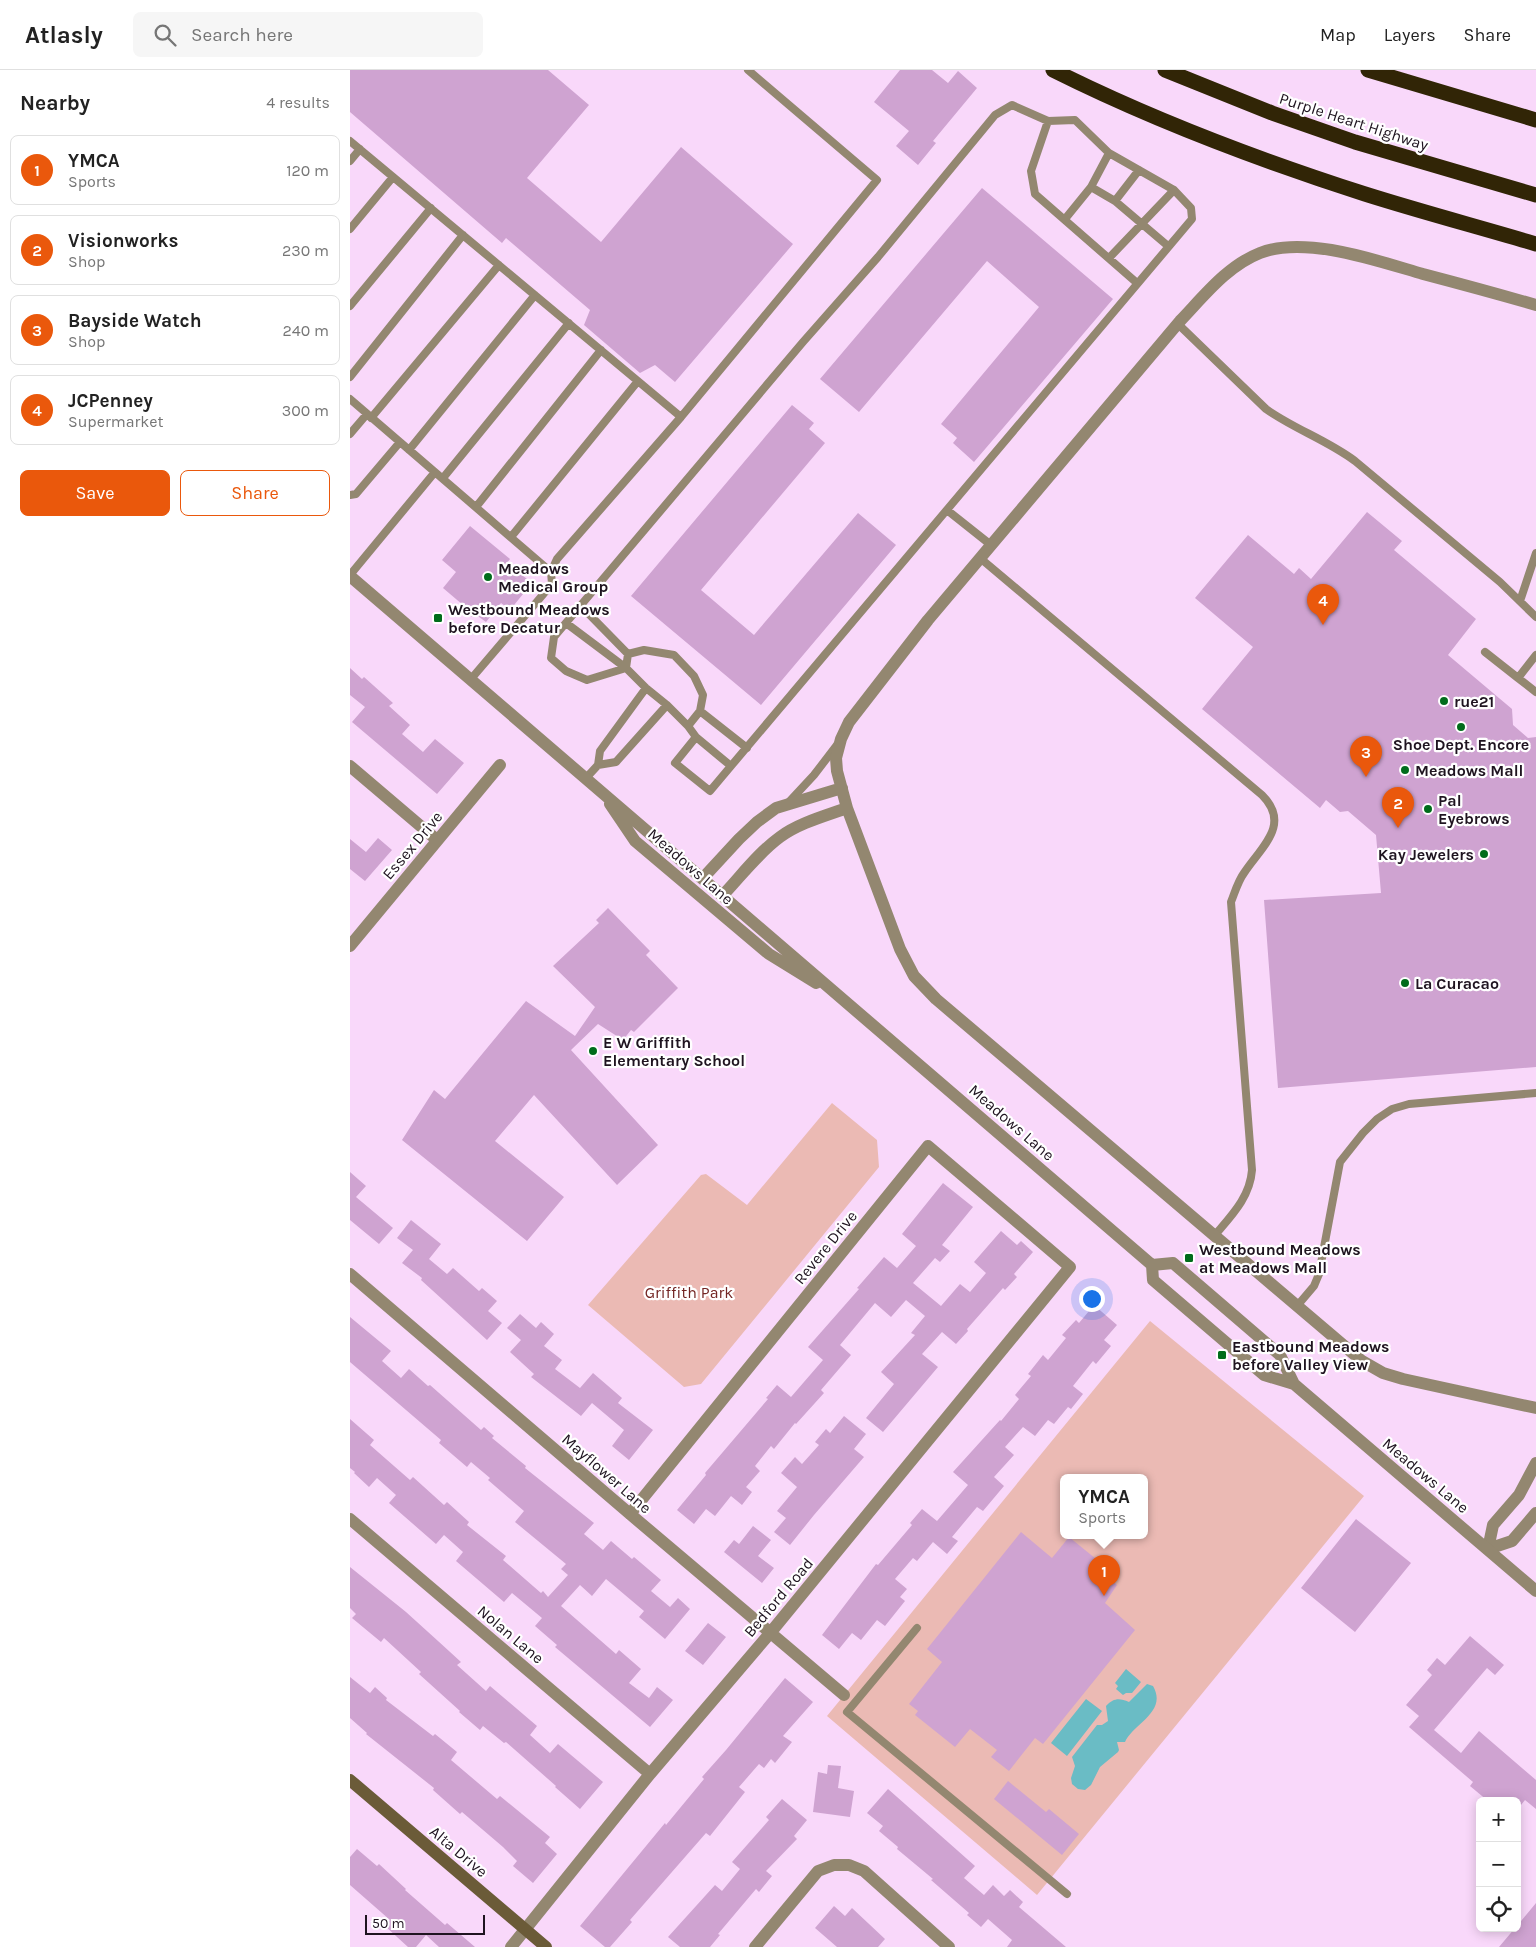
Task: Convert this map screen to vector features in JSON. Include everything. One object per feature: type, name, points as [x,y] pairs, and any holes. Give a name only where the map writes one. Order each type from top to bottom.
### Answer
[{"type":"highway","points":[[1053,70],[1144,112],[1282,166],[1394,203],[1536,244]]},
{"type":"highway","name":"Purple Heart Highway","points":[[1165,70],[1254,106],[1355,142],[1536,195]]},
{"type":"highway","points":[[1368,70],[1536,120]]},
{"type":"main road","name":"Alta Drive","points":[[350,1780],[546,1947]]},
{"type":"street","points":[[1536,305],[1345,252],[1314,247],[1283,248],[1262,252],[1238,265],[1213,286],[1178,324],[980,558],[849,722],[841,739],[836,758],[837,770],[847,808],[900,949],[909,967],[921,984],[1362,1361],[1384,1373],[1536,1408]]},
{"type":"street","name":"Meadows Lane","points":[[350,575],[851,1004],[1152,1265],[1153,1280],[1264,1375],[1294,1384],[1536,1590]]},
{"type":"street","name":"Essex Drive","points":[[350,946],[500,765]]},
{"type":"street","points":[[350,766],[437,840]]},
{"type":"street","name":"Meadows Lane","points":[[598,788],[635,841],[769,954],[851,1004]]},
{"type":"street","points":[[703,878],[758,822],[776,808],[842,788]]},
{"type":"street","points":[[723,895],[762,853],[781,836],[812,821],[847,808]]},
{"type":"street","name":"Revere Drive","points":[[630,1514],[928,1146],[1070,1267]]},
{"type":"street","name":"Meadows Lane","points":[[1152,1265],[1173,1263],[1280,1355],[1294,1384]]},
{"type":"street","name":"Bedford Road","points":[[511,1947],[650,1774],[771,1632],[1070,1267]]},
{"type":"street","name":"Mayflower Lane","points":[[350,1274],[844,1695]]},
{"type":"street","points":[[1488,1549],[1493,1525],[1519,1495],[1536,1463]]},
{"type":"street","points":[[1488,1549],[1512,1541],[1536,1513]]},
{"type":"street","name":"Nolan Lane","points":[[350,1519],[650,1774]]},
{"type":"street","points":[[755,1947],[818,1871],[834,1864],[849,1865],[864,1872],[949,1947]]},
{"type":"lane","points":[[471,679],[552,584],[551,572],[557,559],[681,417],[877,180],[748,70]]},
{"type":"lane","points":[[626,668],[587,680],[566,670],[551,658],[554,637],[803,342],[878,257],[995,115],[1012,105],[1048,121],[1075,120],[1109,153],[1174,190],[1192,208],[1192,219],[710,791],[675,763],[696,737]]},
{"type":"lane","points":[[1048,121],[1031,171],[1035,194],[1137,283]]},
{"type":"lane","points":[[350,141],[681,417]]},
{"type":"lane","points":[[350,161],[360,149]]},
{"type":"lane","points":[[1065,219],[1090,186],[1109,153]]},
{"type":"lane","points":[[1115,201],[1139,170]]},
{"type":"lane","points":[[350,229],[393,177]]},
{"type":"lane","points":[[1090,186],[1115,201],[1168,246]]},
{"type":"lane","points":[[1109,258],[1174,190]]},
{"type":"lane","points":[[350,306],[430,208]]},
{"type":"lane","points":[[350,377],[463,235]]},
{"type":"lane","points":[[350,434],[369,416],[499,265]]},
{"type":"lane","points":[[409,450],[535,295]]},
{"type":"lane","points":[[442,478],[569,323]]},
{"type":"lane","points":[[1178,324],[1266,409],[1281,420],[1329,444],[1355,461],[1500,582],[1536,617]]},
{"type":"lane","points":[[476,507],[601,350]]},
{"type":"lane","points":[[511,537],[638,381]]},
{"type":"lane","points":[[350,399],[551,572]]},
{"type":"lane","points":[[350,495],[356,494],[400,442]]},
{"type":"lane","points":[[350,575],[435,472]]},
{"type":"lane","points":[[947,510],[991,545]]},
{"type":"lane","points":[[1520,601],[1536,553]]},
{"type":"lane","points":[[980,558],[1267,800],[1274,811],[1274,825],[1269,840],[1243,874],[1231,902],[1252,1170],[1249,1187],[1242,1202],[1216,1235]]},
{"type":"lane","points":[[581,606],[628,654]]},
{"type":"lane","points":[[566,623],[626,668],[667,705],[696,737],[731,766]]},
{"type":"lane","points":[[628,654],[644,650],[674,655],[694,676],[703,695],[700,711],[688,726]]},
{"type":"lane","points":[[1485,652],[1536,692]]},
{"type":"lane","points":[[626,668],[628,654]]},
{"type":"lane","points":[[1518,678],[1536,655]]},
{"type":"lane","points":[[586,778],[598,765],[600,751],[646,688]]},
{"type":"lane","points":[[598,765],[616,762],[667,705]]},
{"type":"lane","points":[[700,711],[746,748]]},
{"type":"lane","points":[[787,804],[814,775],[841,739]]},
{"type":"lane","points":[[1297,1306],[1314,1286],[1319,1274],[1340,1162],[1377,1119],[1392,1109],[1409,1104],[1536,1093]]},
{"type":"lane","points":[[917,1628],[847,1712],[1067,1894]]},
{"type":"lane","points":[[844,1695],[854,1704]]},
{"type":"green space","name":"Griffith Park","points":[[832,1103],[877,1140],[879,1167],[701,1384],[684,1387],[588,1305],[701,1175],[706,1174],[747,1205]]},
{"type":"green space","points":[[1150,1321],[1364,1496],[1037,1895],[827,1716]]},
{"type":"shaded area","points":[[1126,1669],[1141,1682],[1132,1693],[1123,1695],[1116,1689],[1118,1686],[1115,1683]]},
{"type":"shaded area","points":[[1147,1684],[1153,1686],[1156,1695],[1156,1703],[1153,1710],[1129,1735],[1125,1742],[1117,1742],[1118,1752],[1100,1767],[1091,1785],[1085,1790],[1078,1789],[1072,1784],[1071,1778],[1075,1766],[1072,1757],[1097,1725],[1102,1725],[1108,1721],[1106,1706],[1112,1701],[1117,1700],[1129,1702]]},
{"type":"shaded area","points":[[1086,1699],[1102,1711],[1067,1756],[1051,1743]]},
{"type":"building","points":[[350,70],[548,70],[589,105],[527,178],[601,242],[681,147],[793,244],[675,382],[655,365],[640,373],[584,325],[590,310],[506,238],[502,243],[350,112]]},
{"type":"building","points":[[900,70],[932,70],[948,83],[958,71],[977,88],[933,141],[936,143],[918,165],[896,146],[909,131],[874,102]]},
{"type":"building","points":[[982,188],[1113,299],[974,462],[953,443],[957,438],[941,424],[1039,307],[987,261],[859,412],[820,379]]},
{"type":"building","points":[[792,405],[814,423],[809,429],[825,443],[701,590],[754,635],[858,513],[896,545],[761,705],[631,596]]},
{"type":"building","name":"Meadows Mall","points":[[1367,512],[1402,541],[1394,550],[1476,619],[1448,655],[1512,709],[1513,725],[1528,738],[1536,737],[1536,1067],[1278,1088],[1264,900],[1381,893],[1376,835],[1348,811],[1340,812],[1326,800],[1320,808],[1202,709],[1253,647],[1195,598],[1248,535],[1294,574],[1299,568],[1311,579]]},
{"type":"building","name":"Meadows Medical Group","points":[[470,526],[510,559],[507,563],[532,583],[510,610],[501,603],[486,622],[475,614],[472,617],[460,608],[463,605],[443,588],[456,572],[442,560]]},
{"type":"building","points":[[350,668],[362,679],[364,677],[393,703],[389,706],[410,725],[402,734],[423,752],[435,739],[464,763],[437,794],[352,722],[365,707],[350,695]]},
{"type":"building","points":[[378,838],[392,850],[365,881],[350,869],[350,839],[366,852]]},
{"type":"building","points":[[608,908],[650,951],[646,955],[678,988],[634,1032],[631,1030],[623,1040],[598,1024],[571,1050],[658,1145],[617,1185],[534,1095],[495,1141],[564,1197],[527,1241],[402,1140],[434,1090],[445,1099],[526,1001],[575,1036],[595,1007],[553,966],[599,923],[596,920]]},
{"type":"building","points":[[350,1172],[366,1186],[356,1197],[393,1228],[379,1244],[350,1220]]},
{"type":"building","points":[[943,1183],[973,1207],[942,1245],[950,1251],[940,1262],[935,1258],[913,1283],[941,1306],[960,1284],[970,1292],[986,1273],[974,1262],[1001,1231],[1017,1245],[1021,1241],[1033,1252],[1014,1274],[1017,1277],[1005,1290],[1003,1288],[956,1344],[942,1332],[922,1354],[938,1367],[883,1432],[866,1418],[894,1384],[881,1372],[915,1335],[911,1333],[925,1316],[906,1300],[891,1317],[875,1303],[840,1345],[851,1355],[821,1390],[824,1393],[795,1423],[774,1449],[771,1446],[755,1466],[760,1471],[746,1487],[752,1492],[742,1505],[731,1496],[715,1516],[706,1509],[694,1524],[677,1510],[706,1475],[705,1473],[768,1399],[766,1398],[777,1385],[791,1397],[823,1360],[808,1347],[859,1289],[857,1288],[884,1257],[897,1268],[916,1246],[902,1234]]},
{"type":"building","points":[[411,1220],[441,1244],[429,1259],[447,1274],[453,1268],[479,1291],[482,1288],[497,1301],[488,1311],[502,1323],[487,1340],[421,1280],[422,1278],[402,1263],[413,1250],[397,1238]]},
{"type":"building","points":[[1094,1305],[1117,1325],[1104,1340],[1111,1346],[1096,1364],[1093,1361],[1073,1386],[1083,1394],[1071,1409],[1068,1407],[1054,1424],[1048,1420],[1035,1436],[1023,1427],[1005,1447],[1014,1455],[994,1477],[1004,1486],[983,1511],[977,1507],[952,1537],[958,1541],[947,1554],[933,1542],[917,1561],[913,1558],[895,1579],[907,1589],[900,1597],[905,1601],[885,1626],[877,1620],[861,1640],[852,1633],[839,1649],[822,1635],[876,1564],[878,1565],[912,1525],[910,1523],[922,1509],[937,1521],[968,1485],[953,1472],[1019,1399],[1015,1395],[1031,1376],[1028,1374],[1043,1355],[1048,1360],[1066,1338],[1062,1335],[1076,1320],[1079,1323]]},
{"type":"building","points":[[520,1314],[536,1328],[541,1322],[554,1334],[544,1346],[562,1360],[555,1369],[580,1388],[593,1373],[622,1398],[618,1403],[653,1430],[629,1460],[612,1446],[624,1430],[592,1403],[581,1416],[531,1377],[534,1374],[510,1352],[521,1340],[507,1328]]},
{"type":"building","points":[[350,1317],[391,1351],[382,1361],[401,1378],[409,1369],[481,1430],[484,1427],[494,1436],[492,1438],[526,1466],[525,1468],[594,1523],[584,1534],[603,1550],[611,1541],[632,1559],[634,1557],[661,1580],[651,1591],[670,1607],[678,1598],[690,1609],[665,1639],[639,1617],[644,1611],[606,1579],[592,1596],[580,1585],[561,1606],[616,1654],[619,1650],[641,1669],[629,1683],[649,1698],[657,1687],[673,1700],[650,1727],[555,1647],[557,1645],[535,1626],[542,1618],[512,1593],[504,1602],[456,1561],[463,1552],[444,1535],[436,1544],[389,1503],[396,1495],[377,1478],[369,1487],[350,1468],[350,1419],[374,1440],[370,1445],[410,1480],[413,1477],[444,1505],[447,1502],[469,1522],[467,1525],[506,1556],[503,1560],[541,1593],[543,1591],[548,1597],[568,1575],[561,1569],[566,1564],[515,1522],[524,1511],[488,1480],[490,1478],[471,1462],[467,1467],[439,1443],[441,1440],[350,1362]]},
{"type":"building","points":[[844,1416],[866,1434],[854,1449],[864,1457],[790,1545],[774,1532],[786,1518],[777,1511],[797,1487],[781,1473],[795,1457],[802,1464],[819,1445],[815,1442],[826,1429],[830,1433]]},
{"type":"building","points":[[1356,1519],[1411,1563],[1355,1632],[1301,1588]]},
{"type":"building","points":[[753,1526],[771,1540],[758,1556],[774,1568],[762,1583],[724,1552],[734,1540],[739,1544]]},
{"type":"building","points":[[1021,1532],[1052,1558],[1067,1539],[1071,1539],[1101,1563],[1096,1568],[1117,1585],[1105,1603],[1135,1630],[1043,1744],[1035,1738],[1009,1771],[991,1757],[997,1750],[970,1729],[955,1747],[915,1715],[918,1711],[909,1704],[942,1662],[927,1649]]},
{"type":"building","points":[[350,1567],[406,1612],[438,1641],[461,1662],[457,1665],[486,1691],[490,1686],[537,1726],[530,1735],[550,1753],[558,1744],[603,1782],[580,1809],[506,1742],[504,1743],[483,1726],[480,1730],[459,1712],[419,1674],[421,1672],[384,1638],[381,1642],[352,1618],[356,1614],[350,1608]]},
{"type":"building","points":[[708,1623],[726,1637],[703,1665],[685,1651]]},
{"type":"building","points":[[1470,1636],[1504,1665],[1495,1675],[1487,1668],[1434,1730],[1461,1753],[1479,1731],[1536,1780],[1536,1809],[1525,1800],[1521,1805],[1521,1797],[1483,1797],[1470,1786],[1473,1782],[1409,1727],[1419,1716],[1406,1705],[1432,1675],[1427,1670],[1437,1658],[1445,1665]]},
{"type":"building","points":[[350,1677],[370,1693],[375,1687],[387,1698],[386,1700],[433,1736],[435,1734],[457,1752],[451,1760],[497,1799],[500,1796],[550,1837],[545,1843],[557,1854],[533,1883],[513,1866],[517,1861],[503,1847],[462,1812],[460,1814],[433,1790],[434,1788],[366,1734],[350,1718]]},
{"type":"building","points":[[785,1678],[813,1702],[783,1736],[792,1742],[775,1763],[771,1759],[764,1768],[759,1764],[739,1787],[745,1792],[710,1836],[706,1833],[630,1920],[632,1922],[610,1947],[605,1947],[580,1926],[665,1823],[666,1825],[704,1779],[702,1777]]},
{"type":"building","points":[[828,1765],[841,1766],[838,1788],[854,1791],[850,1817],[813,1812],[818,1772],[827,1774]]},
{"type":"building","points":[[1008,1781],[1046,1812],[1049,1809],[1079,1834],[1062,1855],[994,1799]]},
{"type":"building","points":[[888,1789],[975,1866],[964,1878],[984,1895],[993,1885],[1004,1896],[1010,1890],[1023,1902],[1019,1907],[1066,1947],[1007,1947],[1012,1940],[988,1919],[981,1927],[967,1915],[969,1913],[879,1831],[883,1826],[867,1813]]},
{"type":"building","points":[[782,1799],[807,1820],[794,1836],[797,1839],[766,1871],[772,1876],[759,1892],[756,1889],[718,1934],[720,1935],[710,1947],[680,1947],[668,1937],[715,1885],[722,1891],[740,1869],[732,1862],[769,1820],[766,1817]]},
{"type":"building","points":[[357,1849],[377,1866],[379,1864],[445,1925],[447,1923],[475,1947],[439,1947],[426,1935],[416,1947],[408,1947],[385,1926],[390,1920],[350,1885],[350,1857]]},
{"type":"building","points":[[1536,1903],[1536,1947],[1499,1947],[1512,1932],[1521,1932],[1521,1921]]},
{"type":"building","points":[[834,1906],[845,1916],[852,1908],[885,1939],[878,1947],[837,1947],[815,1928]]},
{"type":"place","name":"Meadows Medical Group","points":[[488,577]]},
{"type":"place","name":"Westbound Meadows before Decatur","points":[[438,618]]},
{"type":"place","name":"JCPenney","points":[[1323,625]]},
{"type":"place","name":"rue21","points":[[1444,701]]},
{"type":"place","name":"Shoe Dept. Encore","points":[[1461,727]]},
{"type":"place","name":"Meadows Mall","points":[[1405,770]]},
{"type":"place","name":"Bayside Watch","points":[[1366,777]]},
{"type":"place","name":"Pal Eyebrows","points":[[1428,809]]},
{"type":"place","name":"Visionworks","points":[[1398,828]]},
{"type":"place","name":"Kay Jewelers","points":[[1484,854]]},
{"type":"place","name":"La Curacao","points":[[1405,983]]},
{"type":"place","name":"E W Griffith Elementary School","points":[[593,1051]]},
{"type":"place","name":"Westbound Meadows at Meadows Mall","points":[[1189,1258]]},
{"type":"place","name":"Eastbound Meadows before Valley View","points":[[1222,1355]]},
{"type":"place","name":"YMCA","points":[[1104,1596]]}]
